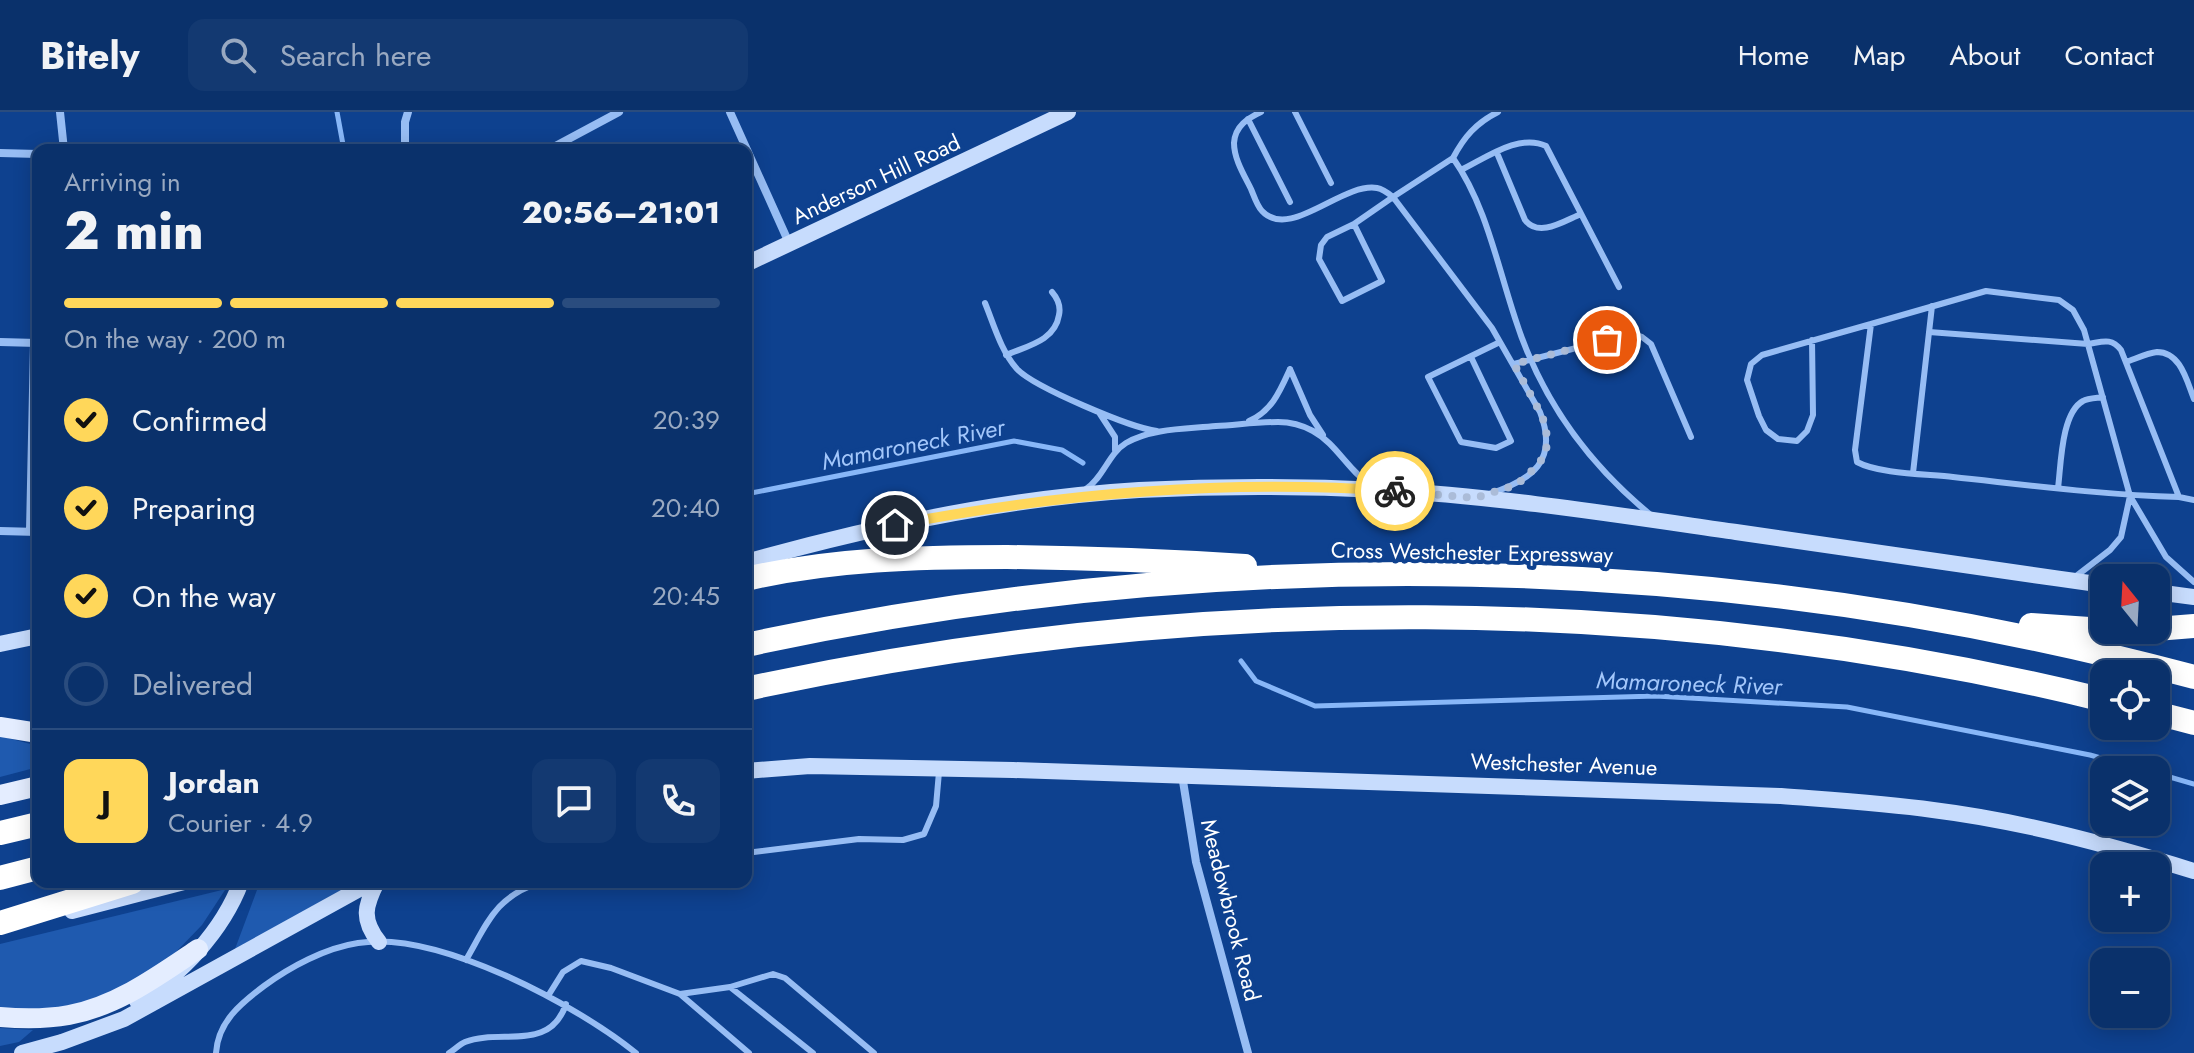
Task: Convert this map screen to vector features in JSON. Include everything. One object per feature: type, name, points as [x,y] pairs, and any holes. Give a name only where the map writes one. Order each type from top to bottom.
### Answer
[{"type":"highway","points":[[752,578],[840,562],[938,557],[1118,558],[1376,573]]},
{"type":"highway","name":"Cross Westchester Expressway","points":[[752,644],[891,617],[1028,597],[1195,581],[1376,573],[1511,576],[1619,581],[1769,595],[1922,617],[2067,646],[2194,677]]},
{"type":"highway","points":[[752,688],[897,659],[1078,635],[1255,620],[1376,617],[1555,622],[1734,636],[1913,661],[2090,697]]},
{"type":"highway","points":[[1922,617],[2090,629]]},
{"type":"highway","points":[[2170,628],[2194,626]]},
{"type":"highway","points":[[2170,717],[2194,723]]},
{"type":"highway","points":[[0,833],[32,825]]},
{"type":"highway","points":[[0,878],[32,870]]},
{"type":"highway","points":[[0,925],[114,888]]},
{"type":"main road","name":"Anderson Hill Road","points":[[752,261],[1068,112]]},
{"type":"main road","points":[[752,550],[982,508],[1069,497],[1229,487],[1382,490],[1475,498],[1658,521],[2090,583]]},
{"type":"main road","points":[[752,560],[834,537]]},
{"type":"main road","points":[[2170,594],[2194,597]]},
{"type":"main road","points":[[0,644],[32,637]]},
{"type":"main road","points":[[0,727],[32,732]]},
{"type":"main road","points":[[752,771],[810,766],[932,768]]},
{"type":"main road","points":[[752,782],[932,768]]},
{"type":"main road","name":"Westchester Avenue","points":[[932,768],[1781,796],[1878,803],[2028,827],[2194,871]]},
{"type":"main road","points":[[0,795],[32,787]]},
{"type":"main road","points":[[0,925],[89,908],[162,888]]},
{"type":"main road","points":[[24,1053],[124,1019],[364,888]]},
{"type":"main road","points":[[372,888],[366,913],[369,929],[379,942]]},
{"type":"main road","points":[[62,1042],[163,984],[216,927],[239,889]]},
{"type":"main road","points":[[0,1017],[27,1019],[90,1010],[134,991],[198,949]]},
{"type":"street","points":[[60,112],[63,144]]},
{"type":"street","points":[[405,144],[408,112]]},
{"type":"street","points":[[559,144],[619,112]]},
{"type":"street","points":[[730,112],[744,144]]},
{"type":"street","points":[[0,153],[32,154]]},
{"type":"street","points":[[752,161],[789,244]]},
{"type":"street","points":[[0,342],[32,343]]},
{"type":"street","points":[[0,531],[32,532]]},
{"type":"street","name":"Meadowbrook Road","points":[[1182,775],[1196,862],[1248,1053]]},
{"type":"lane","points":[[1261,112],[1240,126],[1235,136],[1236,157],[1261,210],[1273,219],[1290,220],[1359,188],[1379,188],[1393,197],[1425,236],[1514,364],[1546,426],[1544,457],[1516,485],[1475,498]]},
{"type":"lane","points":[[1295,112],[1331,183]]},
{"type":"lane","points":[[1354,224],[1382,281],[1342,301],[1319,259],[1321,245],[1327,237],[1354,224],[1453,158],[1471,129],[1498,112]]},
{"type":"lane","points":[[1248,119],[1290,202]]},
{"type":"lane","points":[[1461,170],[1521,142],[1537,142],[1546,146],[1619,287]]},
{"type":"lane","points":[[1497,153],[1530,226],[1538,230],[1581,214]]},
{"type":"lane","points":[[1453,158],[1469,183],[1490,237],[1516,322],[1548,397],[1579,443],[1633,500],[1658,521]]},
{"type":"lane","points":[[1812,340],[1813,415],[1807,431],[1797,441],[1778,439],[1766,430],[1747,380],[1751,364],[1762,355],[1812,340],[1986,291],[2059,300],[2073,310],[2084,330],[2130,496],[2166,557],[2194,582]]},
{"type":"lane","points":[[1006,355],[1041,341],[1055,328],[1060,309],[1052,292]]},
{"type":"lane","points":[[985,303],[1006,355],[1020,372],[1098,411],[1149,430],[1165,431]]},
{"type":"lane","points":[[1913,473],[1932,306]]},
{"type":"lane","points":[[1871,324],[1855,450],[1857,462],[1867,467],[1913,473],[2194,500]]},
{"type":"lane","points":[[1929,332],[2088,344],[2109,340],[2115,342],[2126,362],[2179,497]]},
{"type":"lane","points":[[1514,364],[1631,334],[1642,337],[1651,344],[1691,437]]},
{"type":"lane","points":[[1471,357],[1511,441],[1496,448],[1461,442],[1428,377],[1500,342]]},
{"type":"lane","points":[[2126,362],[2156,352],[2168,355],[2180,364],[2194,399]]},
{"type":"lane","points":[[1243,424],[1257,418],[1273,403],[1290,369],[1310,415],[1327,441],[1357,475],[1382,490]]},
{"type":"lane","points":[[2058,488],[2069,418],[2083,400],[2103,397]]},
{"type":"lane","points":[[1098,411],[1115,437],[1114,453]]},
{"type":"lane","points":[[1069,497],[1094,484],[1114,453],[1126,443],[1165,431],[1279,422],[1317,433],[1327,441]]},
{"type":"lane","points":[[2070,580],[2110,550],[2121,537],[2130,496]]},
{"type":"lane","points":[[752,852],[859,839],[903,840],[924,834],[936,806],[932,768]]},
{"type":"lane","points":[[466,960],[494,911],[523,888]]},
{"type":"lane","points":[[216,1053],[219,1033],[226,1020],[281,974],[331,950],[357,943],[393,941],[449,953],[566,1004],[615,1035],[636,1053]]},
{"type":"lane","points":[[548,996],[563,972],[581,961],[611,968],[680,994],[749,1053]]},
{"type":"lane","points":[[680,994],[730,987],[773,974],[785,978],[874,1053]]},
{"type":"lane","points":[[730,987],[813,1053]]},
{"type":"lane","points":[[449,1053],[465,1042],[513,1039],[546,1031],[557,1023],[566,1004]]},
{"type":"shaded area","points":[[0,736],[32,744],[32,769],[0,777]]},
{"type":"shaded area","points":[[258,888],[345,888],[235,949]]},
{"type":"shaded area","points":[[225,890],[202,925],[174,954],[129,986],[62,1009],[0,1011],[0,944]]},
{"type":"shaded area","points":[[0,1028],[33,1030],[19,1042],[0,1046]]},
{"type":"waterway","points":[[337,112],[343,144]]},
{"type":"waterway","name":"Mamaroneck River","points":[[752,493],[1014,441],[1062,450],[1083,463]]},
{"type":"waterway","name":"Mamaroneck River","points":[[1241,661],[1256,681],[1315,706],[1656,696],[1847,707],[2094,756]]},
{"type":"waterway","name":"Mamaroneck River","points":[[2170,777],[2194,784]]},
{"type":"way so far","points":[[1395,491],[1475,498],[1516,485],[1544,457],[1547,445],[1546,426],[1514,364],[1607,340]]},
{"type":"route","points":[[895,525],[982,508],[1136,491],[1229,487],[1395,491]]}]
